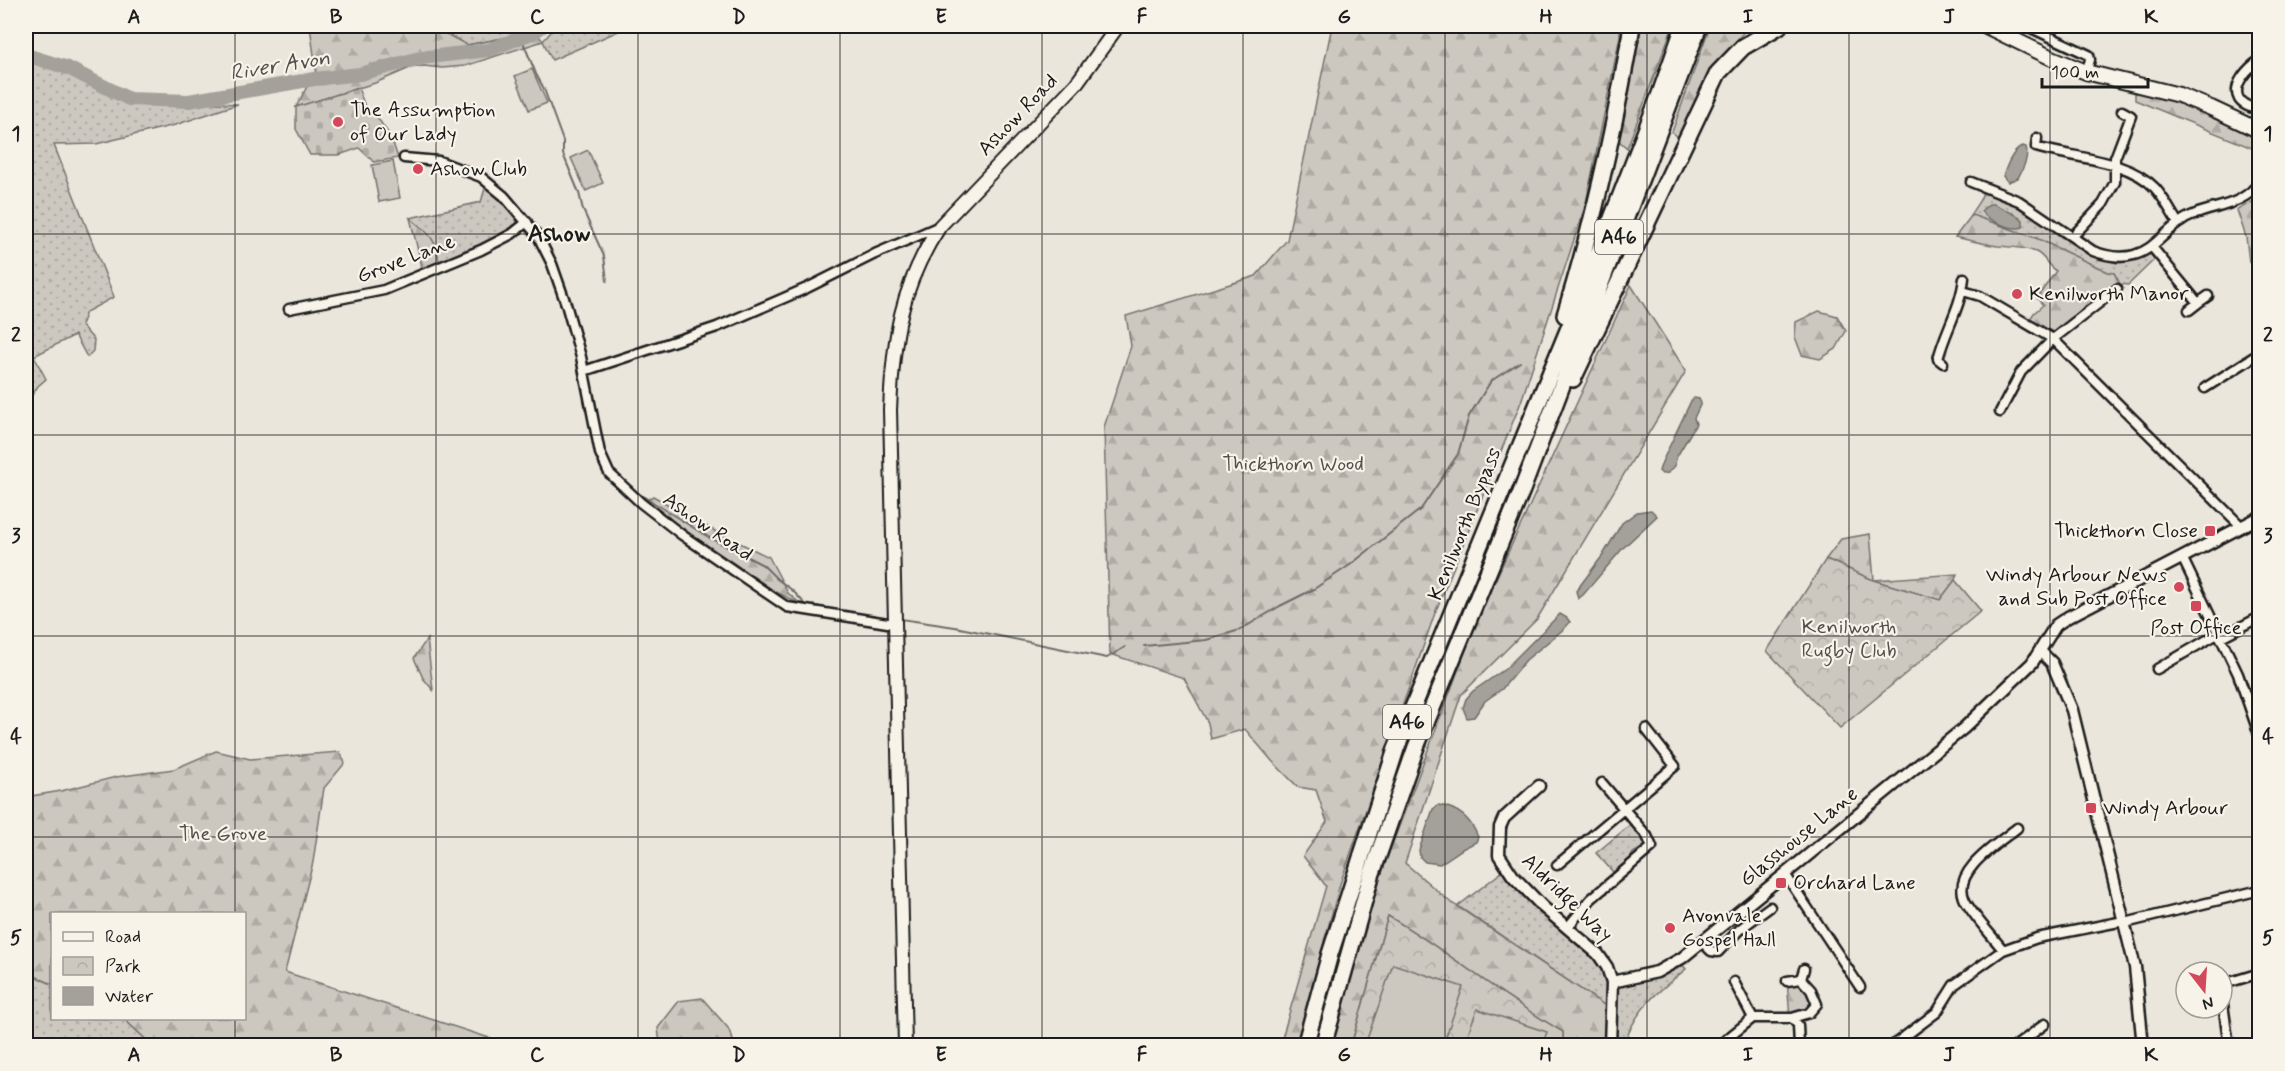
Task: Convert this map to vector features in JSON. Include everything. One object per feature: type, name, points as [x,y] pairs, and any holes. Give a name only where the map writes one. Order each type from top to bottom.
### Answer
[{"type":"highway","points":[[1536,407],[1599,196],[1616,118],[1632,26]]},
{"type":"highway","name":"Kenilworth Bypass","points":[[1305,1046],[1330,954],[1396,749],[1536,407],[1660,94],[1684,26]]},
{"type":"highway","name":"Kenilworth Bypass","points":[[1323,1046],[1371,876],[1416,747],[1538,448],[1699,26]]},
{"type":"highway","points":[[1538,448],[1582,362],[1703,100],[1718,73],[1743,47],[1779,26]]},
{"type":"main road","name":"Ashow Road","points":[[905,1046],[890,410],[892,358],[902,309],[912,277],[940,226],[1076,84],[1118,26]]},
{"type":"main road","points":[[1986,26],[2086,72],[2187,98],[2259,131]]},
{"type":"street","points":[[2026,26],[2089,55],[2090,60],[2086,72]]},
{"type":"street","points":[[2259,60],[2245,72],[2233,94],[2242,103],[2259,111]]},
{"type":"street","points":[[2073,237],[2103,204],[2115,182],[2115,158],[2118,147],[2134,117],[2122,111]]},
{"type":"street","points":[[2036,147],[2088,158],[2145,178],[2156,189],[2178,223]]},
{"type":"street","name":"Ashow Road","points":[[404,158],[439,161],[482,177],[499,191],[527,222],[546,249],[557,277],[584,371],[605,468],[641,503],[682,535],[787,607],[894,624]]},
{"type":"street","points":[[1971,182],[2019,201],[2093,251],[2122,258],[2136,255],[2152,247],[2189,216],[2242,200],[2250,194],[2259,181]]},
{"type":"street","name":"Grove Lane","points":[[289,309],[384,290],[481,250],[512,234],[527,222]]},
{"type":"street","name":"Ashow Road","points":[[584,371],[717,327],[940,226]]},
{"type":"street","points":[[2152,247],[2198,303]]},
{"type":"street","points":[[1938,361],[1944,336],[1954,317],[1963,291],[1964,278]]},
{"type":"street","points":[[2000,412],[2022,372],[2053,339],[2117,289]]},
{"type":"street","points":[[1963,291],[1980,296],[2053,339],[2241,526]]},
{"type":"street","points":[[2189,310],[2208,296]]},
{"type":"street","points":[[2205,388],[2259,353]]},
{"type":"street","name":"Glasshouse Lane","points":[[1612,982],[1664,969],[1702,942],[1964,728],[2032,663],[2056,625],[2259,517]]},
{"type":"street","points":[[2182,556],[2238,674],[2259,737]]},
{"type":"street","points":[[2157,669],[2259,617]]},
{"type":"street","points":[[2040,651],[2052,663],[2072,710],[2125,922],[2136,977],[2143,1046]]},
{"type":"street","points":[[1557,865],[1675,766],[1646,729]]},
{"type":"street","points":[[1567,928],[1591,899],[1652,847],[1650,840],[1602,783]]},
{"type":"street","name":"Aldridge Way","points":[[1539,786],[1504,818],[1500,827],[1499,855],[1520,884],[1601,958],[1612,982]]},
{"type":"street","points":[[2003,950],[1964,898],[1961,884],[1969,868],[2017,828]]},
{"type":"street","points":[[1785,874],[1860,987]]},
{"type":"street","points":[[1892,1045],[1937,1012],[1954,985],[2003,950],[2037,938],[2125,922],[2259,890]]},
{"type":"street","points":[[1702,942],[1711,951],[1718,952],[1740,929],[1770,907]]},
{"type":"street","points":[[1801,979],[1804,969]]},
{"type":"street","points":[[2234,981],[2259,973]]},
{"type":"street","points":[[1787,981],[1801,979]]},
{"type":"street","points":[[1718,1046],[1753,1018],[1792,1017],[1809,1013],[1817,1004],[1811,990],[1801,979]]},
{"type":"street","points":[[1612,982],[1611,1043],[1625,1046]]},
{"type":"street","points":[[1734,982],[1753,1018]]},
{"type":"street","points":[[1792,1017],[1798,1025],[1799,1046]]},
{"type":"street","points":[[2225,1020],[2229,1046]]},
{"type":"street","points":[[2016,1046],[2045,1024]]},
{"type":"green space","points":[[310,26],[436,26],[438,30],[467,45],[536,32],[543,41],[465,66],[410,68],[375,83],[296,107],[316,70]]},
{"type":"green space","points":[[436,26],[543,26],[534,32],[467,45]]},
{"type":"green space","points":[[556,26],[630,26],[552,60],[543,41]]},
{"type":"green space","name":"Thickthorn Wood","points":[[1332,26],[1620,26],[1620,36],[1586,203],[1521,402],[1435,613],[1340,884],[1296,1045],[1280,1045],[1326,886],[1303,856],[1327,822],[1316,790],[1298,787],[1245,729],[1211,739],[1208,723],[1184,678],[1110,654],[1104,427],[1131,346],[1126,316],[1256,276],[1287,240]]},
{"type":"green space","points":[[1641,26],[1673,26],[1627,148],[1617,139]]},
{"type":"green space","points":[[1710,26],[1735,26],[1743,33],[1709,72],[1678,137],[1672,132]]},
{"type":"green space","points":[[26,55],[68,68],[129,99],[238,104],[175,125],[96,144],[54,145],[114,297],[86,312],[81,325],[94,340],[93,351],[87,357],[75,335],[34,356],[46,379],[38,386],[26,404]]},
{"type":"green space","points":[[532,69],[547,103],[529,110],[515,76]]},
{"type":"green space","points":[[358,88],[367,112],[377,117],[391,137],[398,158],[374,162],[359,148],[339,155],[310,155],[296,129],[296,107]]},
{"type":"green space","points":[[2135,90],[2183,105],[2259,140],[2259,151],[2135,100]]},
{"type":"green space","points":[[588,150],[603,183],[586,191],[571,158]]},
{"type":"green space","points":[[393,161],[400,198],[379,202],[372,165]]},
{"type":"green space","points":[[486,185],[516,218],[517,224],[490,240],[439,262],[433,241],[410,218],[481,202]]},
{"type":"green space","points":[[1984,189],[2018,205],[2061,236],[2116,263],[2128,262],[2130,259],[2150,252],[2156,258],[2128,285],[2120,284],[2114,273],[2038,239],[1970,215]]},
{"type":"green space","points":[[2259,198],[2259,236],[2249,262],[2246,237],[2237,210]]},
{"type":"green space","points":[[1972,215],[2038,239],[2114,273],[2121,286],[2053,339],[2027,323],[2043,305],[2037,298],[2056,271],[2039,254],[2031,250],[1955,237]]},
{"type":"green space","points":[[410,218],[430,236],[438,254],[439,262],[423,271]]},
{"type":"green space","points":[[1631,285],[1686,371],[1537,619],[1461,695],[1405,863],[1449,901],[1607,1007],[1606,1045],[1563,1045],[1563,1032],[1388,916],[1351,1045],[1331,1046],[1381,874],[1478,618]]},
{"type":"green space","points":[[1819,311],[1837,316],[1846,331],[1836,349],[1820,359],[1802,355],[1795,337],[1796,322]]},
{"type":"green space","points":[[653,496],[715,531],[769,557],[788,593],[802,605],[776,592],[644,502]]},
{"type":"green space","points":[[1870,534],[1874,580],[1957,574],[1955,580],[1940,600],[1873,580],[1826,559],[1841,539]]},
{"type":"green space","name":"Kenilworth Rugby Club","points":[[1826,559],[1873,580],[1940,600],[1955,580],[1981,611],[1840,728],[1767,651]]},
{"type":"green space","points":[[427,639],[433,690],[423,678],[414,658]]},
{"type":"green space","name":"The Grove","points":[[216,751],[250,759],[340,752],[345,763],[324,788],[313,862],[285,972],[511,1045],[152,1045],[125,1020],[246,1020],[246,912],[51,912],[51,984],[35,976],[26,978],[26,797],[116,777],[174,769]]},
{"type":"green space","points":[[1631,824],[1645,842],[1645,846],[1633,853],[1629,860],[1613,872],[1596,853]]},
{"type":"green space","points":[[1503,871],[1529,899],[1599,961],[1609,985],[1607,1007],[1458,906]]},
{"type":"green space","points":[[1388,916],[1563,1032],[1563,1045],[1351,1046]]},
{"type":"green space","points":[[1679,961],[1686,969],[1657,993],[1641,1011],[1624,1045],[1611,1040],[1612,982]]},
{"type":"green space","points":[[1393,964],[1463,987],[1443,1045],[1365,1045]]},
{"type":"green space","points":[[35,976],[51,984],[51,1020],[125,1020],[152,1045],[26,1046],[26,978]]},
{"type":"green space","points":[[1801,979],[1817,1004],[1809,1013],[1790,1018],[1787,981]]},
{"type":"green space","points":[[702,998],[728,1028],[735,1045],[660,1045],[658,1028],[679,1001]]},
{"type":"green space","points":[[1477,1009],[1547,1032],[1542,1045],[1464,1045]]},
{"type":"water","points":[[2023,146],[2027,151],[2024,167],[2018,178],[2008,182],[2003,176],[2006,167],[2013,155]]},
{"type":"water","points":[[1989,204],[1994,204],[2020,217],[2023,220],[2023,227],[2012,228],[1984,215],[1981,211]]},
{"type":"water","points":[[1694,398],[1699,399],[1701,403],[1694,418],[1696,424],[1676,458],[1675,466],[1668,473],[1662,474],[1659,471],[1662,462]]},
{"type":"water","points":[[1651,510],[1657,516],[1623,548],[1578,599],[1576,591],[1603,555],[1622,523],[1637,512]]},
{"type":"water","points":[[1560,614],[1570,622],[1565,628],[1526,660],[1502,689],[1485,701],[1474,717],[1467,718],[1463,708],[1466,699],[1473,691],[1505,669]]},
{"type":"water","points":[[1439,805],[1463,815],[1472,825],[1478,837],[1476,842],[1440,864],[1425,862],[1420,857],[1419,850],[1433,809]]},
{"type":"waterway","name":"River Avon","points":[[26,55],[68,68],[129,99],[189,101],[314,79],[360,74],[420,58],[489,50],[534,32],[543,26]]},
{"type":"waterway","points":[[521,37],[544,89],[563,141],[563,154],[579,193],[583,210],[604,256],[607,281]]},
{"type":"waterway","points":[[1144,646],[1206,640],[1240,630],[1314,589],[1350,565],[1421,509],[1458,454],[1469,416],[1491,381],[1520,362]]},
{"type":"waterway","points":[[633,490],[710,538],[763,565],[809,608]]},
{"type":"waterway","points":[[901,619],[955,627],[1107,658],[1125,647]]},
{"type":"place","name":"The Assumption of Our Lady","points":[[338,122]]},
{"type":"place","name":"Ashow Club","points":[[418,169]]},
{"type":"place","name":"Kenilworth Manor","points":[[2017,294]]},
{"type":"place","name":"Thickthorn Close","points":[[2210,531]]},
{"type":"place","name":"Windy Arbour News and Sub Post Office","points":[[2179,587]]},
{"type":"place","name":"Post Office","points":[[2196,606]]},
{"type":"place","name":"Windy Arbour","points":[[2091,808]]},
{"type":"place","name":"Orchard Lane","points":[[1781,883]]},
{"type":"place","name":"Avonvale Gospel Hall","points":[[1670,928]]},
{"type":"district","name":"Ashow","points":[[559,234]]}]
